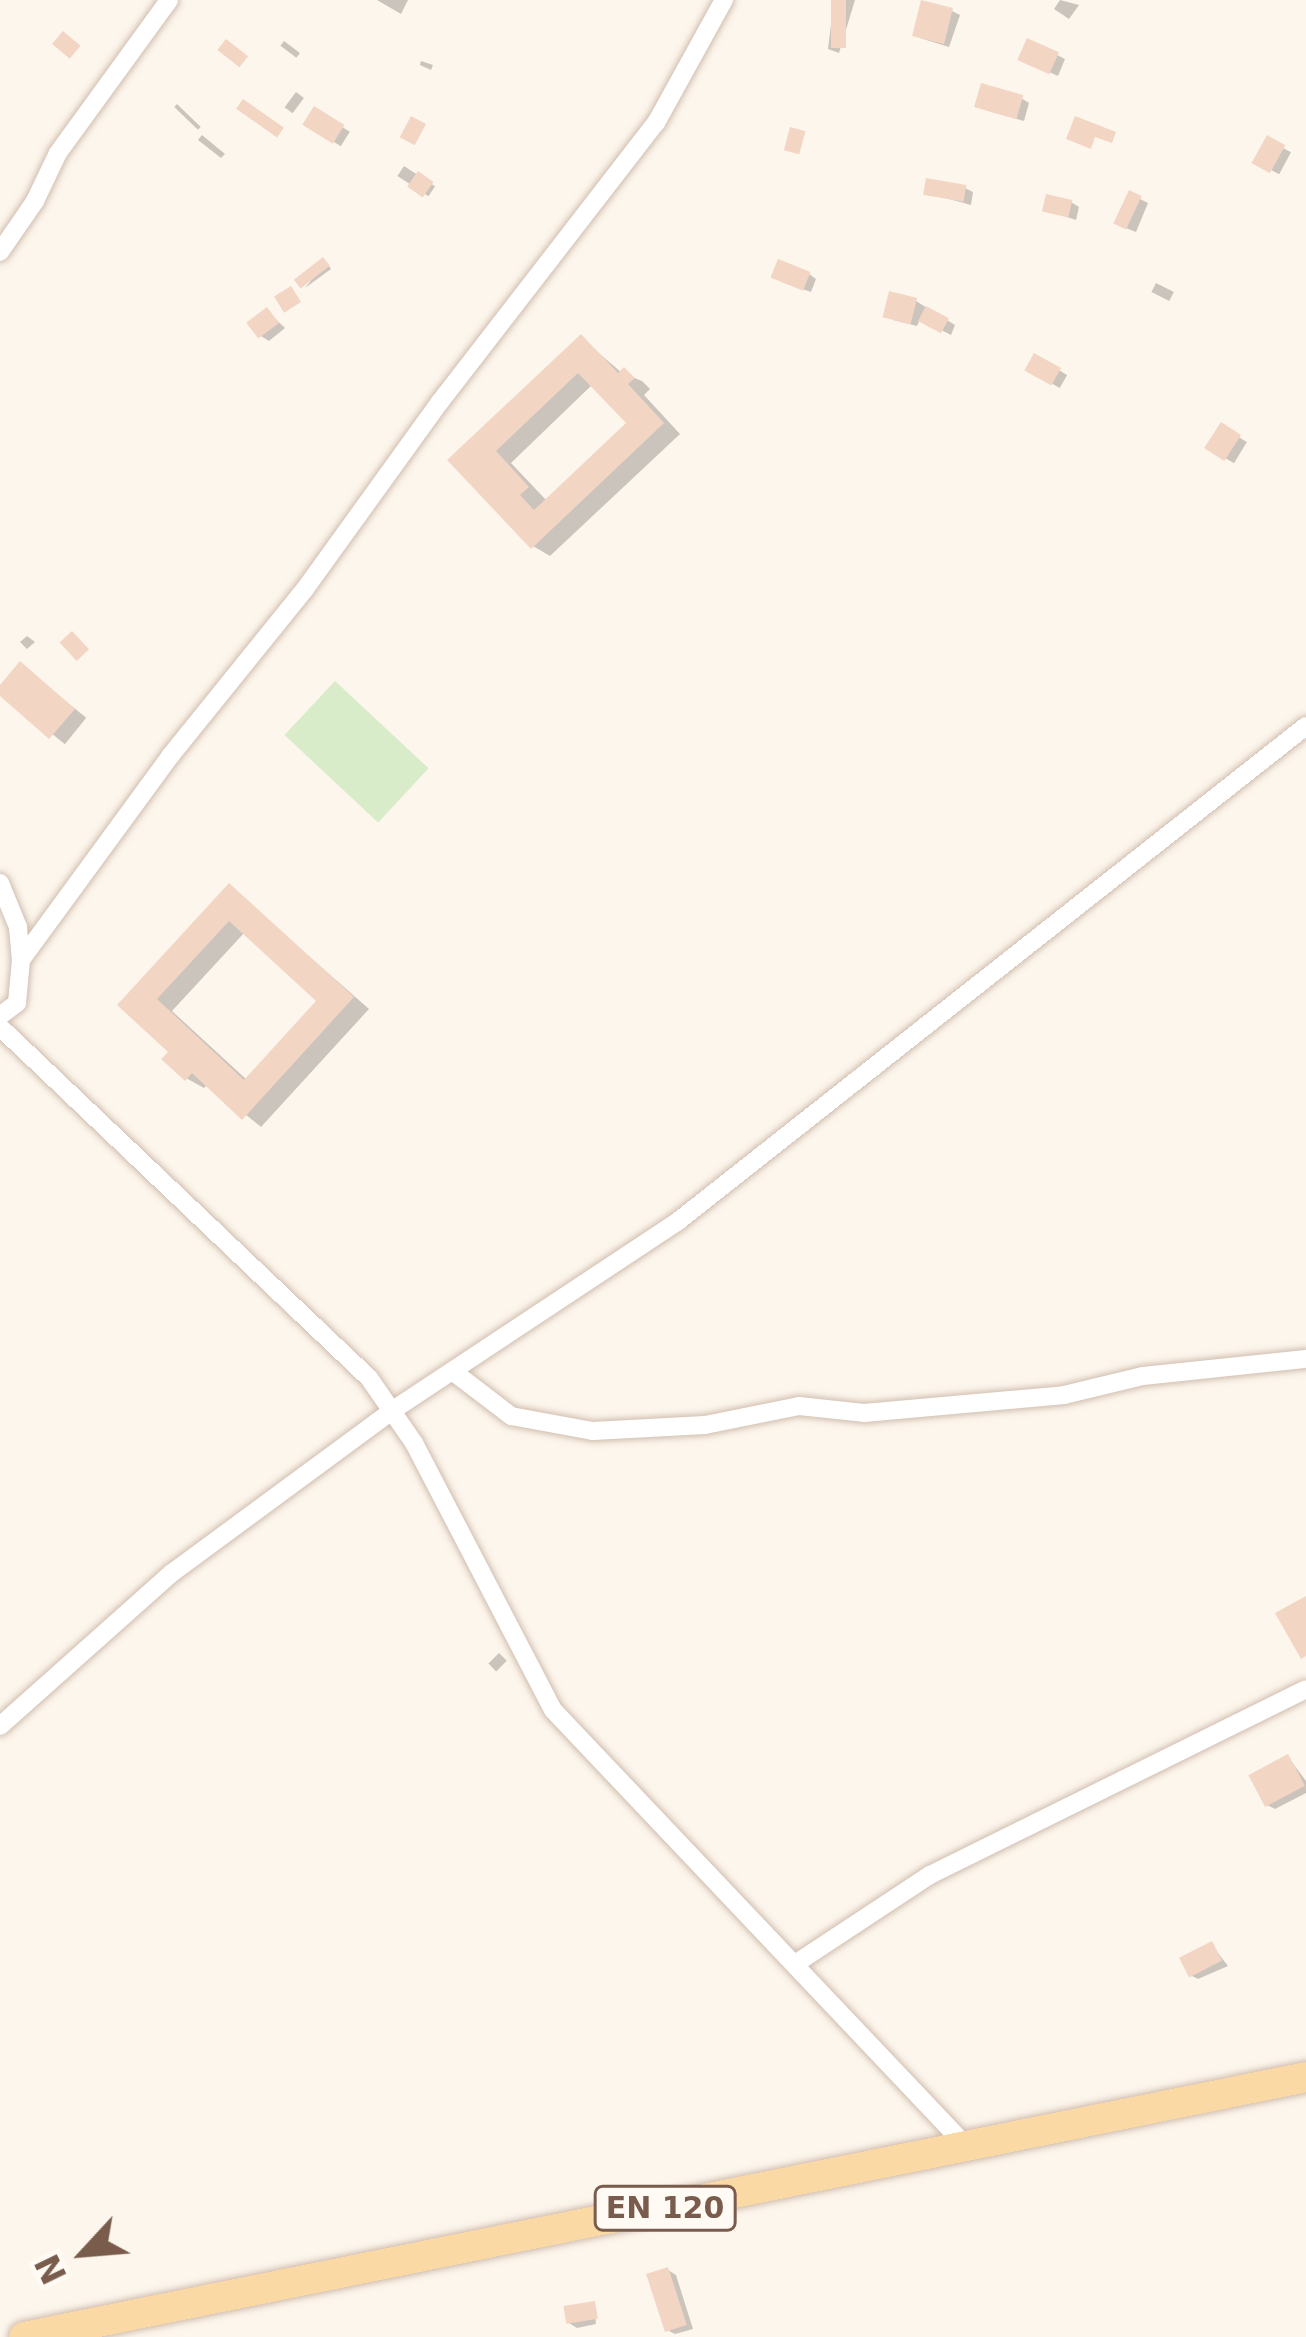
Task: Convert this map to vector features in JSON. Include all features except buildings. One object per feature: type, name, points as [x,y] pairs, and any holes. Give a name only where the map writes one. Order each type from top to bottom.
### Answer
[{"type":"main road","name":"EN 120","points":[[24,2337],[1306,2077]]},
{"type":"street","points":[[0,252],[35,201],[58,153],[169,0]]},
{"type":"street","points":[[0,980],[20,966],[171,754],[305,590],[440,402],[656,123],[724,0]]},
{"type":"street","points":[[0,1726],[172,1573],[393,1410],[677,1222],[1306,725]]},
{"type":"street","points":[[0,883],[17,927],[20,966],[17,1003],[0,1016]]},
{"type":"street","points":[[0,1027],[369,1378],[393,1410],[553,1710],[968,2148]]},
{"type":"street","points":[[455,1373],[511,1416],[593,1431],[724,1422],[799,1406],[864,1413],[1024,1399],[1143,1376],[1306,1359]]},
{"type":"street","points":[[795,1964],[930,1875],[1306,1689]]},
{"type":"green space","points":[[335,681],[429,768],[378,822],[285,735]]}]
